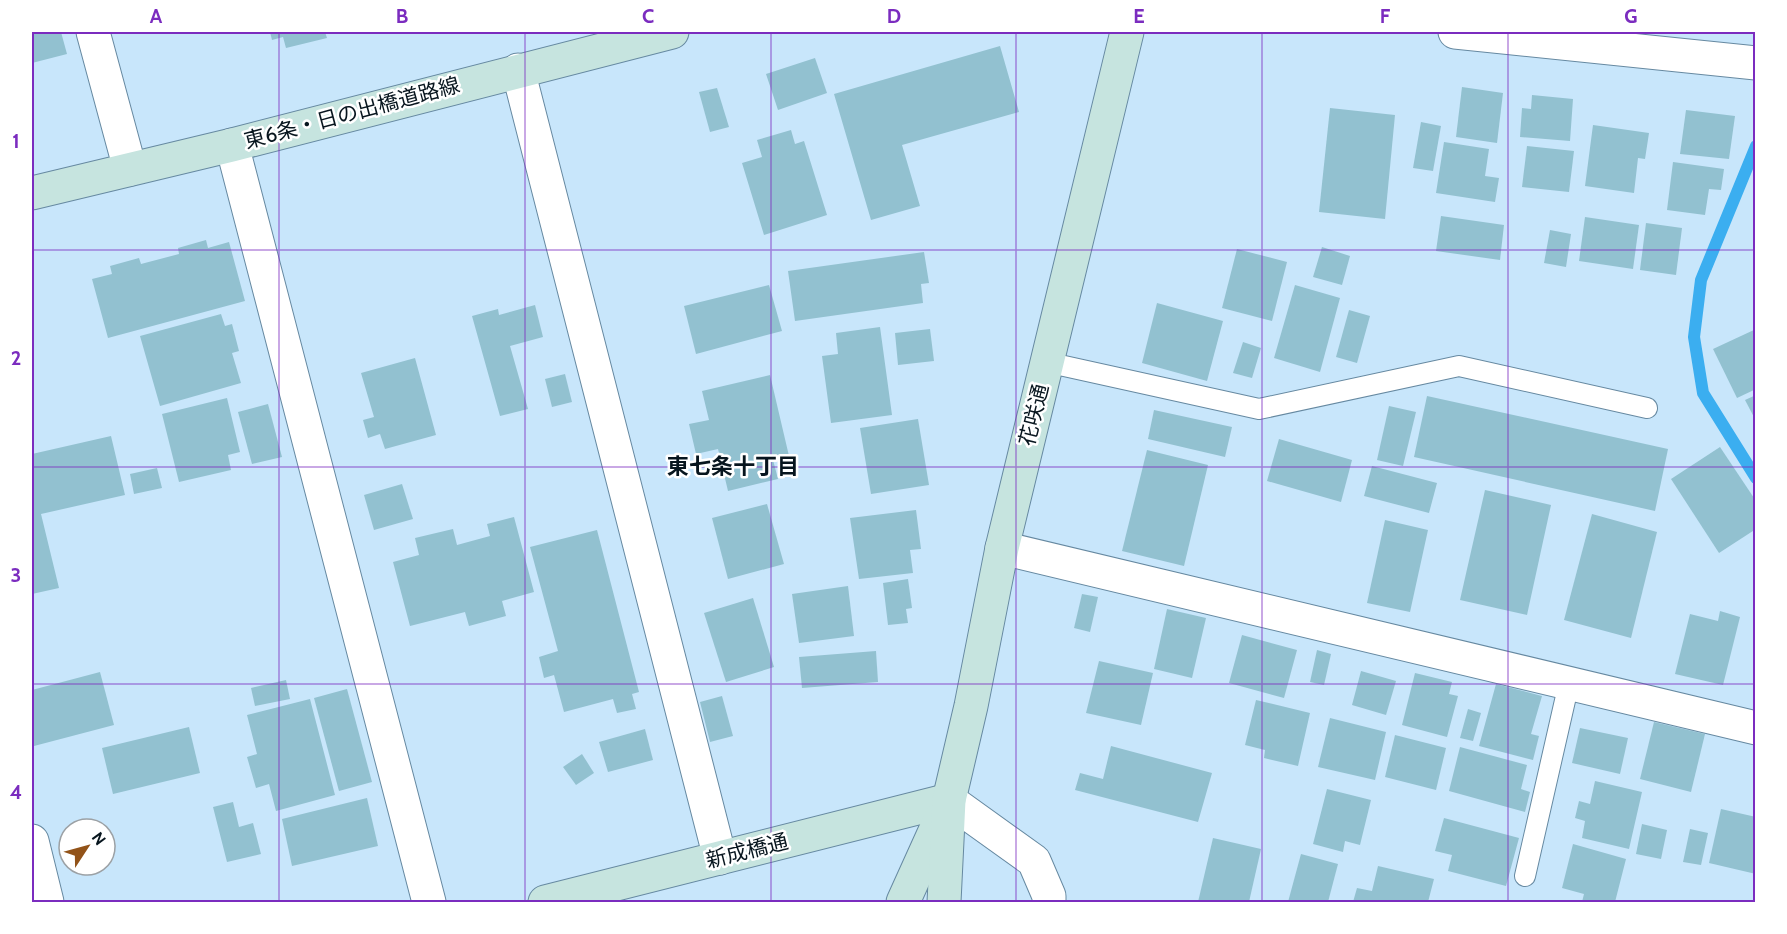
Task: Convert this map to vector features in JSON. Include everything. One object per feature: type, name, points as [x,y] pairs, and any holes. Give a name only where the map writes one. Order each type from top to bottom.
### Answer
[{"type":"street","points":[[93,32],[130,169]]},
{"type":"street","name":"東6条・日の出橋道路線","points":[[32,193],[232,145],[672,32]]},
{"type":"street","name":"花咲通","points":[[944,903],[949,800],[1002,548],[1127,32]]},
{"type":"street","points":[[1455,32],[1749,62]]},
{"type":"street","points":[[518,70],[720,858]]},
{"type":"street","points":[[232,145],[429,903]]},
{"type":"street","points":[[1002,548],[1755,728]]},
{"type":"street","points":[[949,800],[1034,861],[1049,896],[1049,903]]},
{"type":"street","name":"花咲通","points":[[903,903],[949,800]]},
{"type":"street","name":"新成橋通","points":[[545,903],[949,800]]},
{"type":"street","points":[[32,841],[47,903]]},
{"type":"lane","points":[[1046,362],[1259,409],[1459,366],[1647,408]]},
{"type":"lane","points":[[1525,876],[1569,683]]},
{"type":"building","points":[[32,32],[61,32],[67,54],[32,63]]},
{"type":"building","points":[[270,32],[325,32],[327,38],[286,48],[283,37],[272,40]]},
{"type":"building","points":[[1000,46],[1019,112],[902,145],[920,206],[871,220],[834,94]]},
{"type":"building","points":[[815,58],[827,93],[778,110],[766,74]]},
{"type":"building","points":[[1462,87],[1503,93],[1497,143],[1456,137]]},
{"type":"building","points":[[717,88],[729,127],[710,132],[699,92]]},
{"type":"building","points":[[1532,95],[1573,99],[1570,141],[1520,137],[1522,108],[1531,109]]},
{"type":"building","points":[[1330,108],[1395,115],[1385,219],[1319,212]]},
{"type":"building","points":[[1686,110],[1735,116],[1729,159],[1680,154]]},
{"type":"building","points":[[1421,122],[1441,126],[1433,171],[1413,168]]},
{"type":"building","points":[[1593,125],[1649,133],[1645,159],[1638,158],[1634,193],[1585,186]]},
{"type":"building","points":[[791,130],[795,144],[804,141],[827,215],[764,235],[742,163],[762,157],[757,140]]},
{"type":"building","points":[[1444,142],[1489,149],[1485,176],[1499,178],[1495,202],[1436,193]]},
{"type":"building","points":[[1527,146],[1574,151],[1569,192],[1522,187]]},
{"type":"building","points":[[1673,162],[1724,169],[1721,190],[1709,189],[1705,215],[1667,210]]},
{"type":"building","points":[[1441,216],[1504,225],[1500,260],[1436,251]]},
{"type":"building","points":[[1585,217],[1639,225],[1633,269],[1579,261]]},
{"type":"building","points":[[1646,223],[1682,228],[1676,275],[1640,270]]},
{"type":"building","points":[[1550,230],[1571,234],[1566,267],[1544,263]]},
{"type":"building","points":[[206,240],[208,248],[229,242],[245,301],[108,338],[92,279],[112,274],[110,266],[139,258],[141,264],[179,254],[178,248]]},
{"type":"building","points":[[1322,247],[1350,256],[1342,285],[1313,277]]},
{"type":"building","points":[[1237,249],[1287,262],[1272,321],[1222,308]]},
{"type":"building","points":[[924,252],[929,283],[921,284],[923,303],[795,321],[788,271]]},
{"type":"building","points":[[769,285],[782,331],[696,354],[684,306]]},
{"type":"building","points":[[1295,285],[1340,298],[1320,372],[1274,358]]},
{"type":"building","points":[[1157,303],[1223,321],[1207,381],[1142,363]]},
{"type":"building","points":[[535,305],[543,337],[510,346],[528,409],[500,416],[472,316],[498,309],[499,315]]},
{"type":"building","points":[[1349,310],[1370,316],[1357,363],[1336,357]]},
{"type":"building","points":[[221,314],[225,326],[232,324],[239,351],[232,353],[241,383],[160,406],[140,336]]},
{"type":"building","points":[[880,327],[892,415],[831,423],[822,356],[838,354],[836,333]]},
{"type":"building","points":[[930,329],[934,361],[898,365],[895,333]]},
{"type":"building","points":[[1756,329],[1756,389],[1737,398],[1713,349]]},
{"type":"building","points":[[1243,342],[1261,348],[1252,378],[1233,373]]},
{"type":"building","points":[[415,358],[436,435],[385,449],[380,434],[368,438],[363,420],[374,417],[361,373]]},
{"type":"building","points":[[565,374],[572,402],[552,407],[545,379]]},
{"type":"building","points":[[770,375],[789,456],[773,460],[778,479],[728,491],[718,449],[696,454],[689,424],[709,420],[702,391]]},
{"type":"building","points":[[1756,395],[1756,421],[1745,400]]},
{"type":"building","points":[[1427,396],[1668,449],[1655,511],[1414,457]]},
{"type":"building","points":[[227,398],[240,452],[228,455],[231,470],[179,482],[162,414]]},
{"type":"building","points":[[268,404],[282,457],[252,464],[238,412]]},
{"type":"building","points":[[1389,406],[1416,412],[1403,466],[1377,460]]},
{"type":"building","points":[[1154,410],[1232,427],[1225,457],[1148,439]]},
{"type":"building","points":[[918,419],[929,485],[871,494],[860,428]]},
{"type":"building","points":[[111,436],[125,495],[41,514],[59,588],[32,594],[32,454]]},
{"type":"building","points":[[1279,439],[1352,460],[1341,502],[1267,481]]},
{"type":"building","points":[[1720,447],[1756,501],[1756,529],[1719,553],[1671,479]]},
{"type":"building","points":[[1147,450],[1208,465],[1184,566],[1122,551]]},
{"type":"building","points":[[1372,466],[1437,483],[1429,513],[1364,496]]},
{"type":"building","points":[[157,468],[162,488],[134,494],[130,474]]},
{"type":"building","points":[[402,484],[413,519],[374,530],[364,495]]},
{"type":"building","points":[[1485,490],[1551,505],[1527,615],[1460,600]]},
{"type":"building","points":[[767,504],[784,564],[728,579],[712,518]]},
{"type":"building","points":[[916,510],[921,549],[910,550],[913,573],[859,579],[850,518]]},
{"type":"building","points":[[1592,514],[1657,532],[1631,638],[1564,620]]},
{"type":"building","points":[[514,517],[534,592],[502,601],[506,616],[469,626],[465,612],[410,626],[393,562],[419,555],[415,538],[453,529],[457,545],[490,536],[487,524]]},
{"type":"building","points":[[1385,520],[1428,530],[1410,612],[1367,603]]},
{"type":"building","points":[[597,530],[639,692],[632,694],[636,709],[617,713],[613,699],[564,712],[554,675],[544,678],[539,657],[558,651],[530,547]]},
{"type":"building","points":[[908,579],[912,608],[906,609],[908,623],[888,625],[883,583]]},
{"type":"building","points":[[848,586],[854,636],[799,643],[792,594]]},
{"type":"building","points":[[1082,594],[1098,597],[1090,632],[1074,628]]},
{"type":"building","points":[[753,598],[774,667],[726,682],[704,613]]},
{"type":"building","points":[[1167,609],[1206,618],[1192,678],[1154,669]]},
{"type":"building","points":[[1720,611],[1740,617],[1723,685],[1675,674],[1690,614],[1718,621]]},
{"type":"building","points":[[1242,635],[1297,650],[1284,698],[1229,683]]},
{"type":"building","points":[[1317,650],[1331,654],[1324,685],[1310,682]]},
{"type":"building","points":[[876,651],[878,682],[802,688],[799,657]]},
{"type":"building","points":[[1099,661],[1153,673],[1141,725],[1086,713]]},
{"type":"building","points":[[1361,671],[1396,681],[1386,715],[1352,705]]},
{"type":"building","points":[[100,672],[114,725],[34,746],[32,690]]},
{"type":"building","points":[[1415,673],[1452,682],[1449,694],[1458,696],[1447,737],[1402,725]]},
{"type":"building","points":[[286,680],[290,699],[255,706],[251,688]]},
{"type":"building","points":[[1496,684],[1542,696],[1531,734],[1539,736],[1533,760],[1479,746]]},
{"type":"building","points":[[347,689],[372,782],[339,791],[314,698]]},
{"type":"building","points":[[722,696],[733,736],[710,742],[700,702]]},
{"type":"building","points":[[310,699],[335,795],[276,811],[269,784],[256,788],[247,757],[257,754],[247,715]]},
{"type":"building","points":[[1256,700],[1310,713],[1298,766],[1264,758],[1265,750],[1245,745]]},
{"type":"building","points":[[1468,709],[1481,713],[1473,741],[1460,738]]},
{"type":"building","points":[[1330,718],[1386,732],[1375,780],[1318,767]]},
{"type":"building","points":[[1654,722],[1705,734],[1691,792],[1640,779]]},
{"type":"building","points":[[189,727],[200,773],[113,794],[102,748]]},
{"type":"building","points":[[1580,728],[1628,738],[1620,774],[1572,763]]},
{"type":"building","points":[[645,729],[653,760],[608,772],[599,742]]},
{"type":"building","points":[[1395,735],[1446,748],[1436,790],[1385,777]]},
{"type":"building","points":[[1111,746],[1212,773],[1198,822],[1075,790],[1080,773],[1103,779]]},
{"type":"building","points":[[1460,747],[1527,765],[1521,789],[1530,792],[1525,812],[1449,791]]},
{"type":"building","points":[[582,754],[594,773],[576,785],[563,767]]},
{"type":"building","points":[[1595,781],[1642,792],[1629,849],[1582,838],[1585,821],[1575,818],[1579,801],[1590,804]]},
{"type":"building","points":[[1327,789],[1371,800],[1360,845],[1345,841],[1343,852],[1313,844]]},
{"type":"building","points":[[367,798],[378,846],[292,866],[282,819]]},
{"type":"building","points":[[233,802],[239,827],[253,823],[261,854],[227,862],[213,807]]},
{"type":"building","points":[[1721,809],[1756,817],[1756,874],[1709,863]]},
{"type":"building","points":[[1444,818],[1519,838],[1506,886],[1448,871],[1452,855],[1435,851]]},
{"type":"building","points":[[1642,824],[1667,830],[1661,859],[1636,854]]},
{"type":"building","points":[[1690,829],[1708,833],[1701,865],[1683,862]]},
{"type":"building","points":[[1213,838],[1261,849],[1249,902],[1198,902]]},
{"type":"building","points":[[1573,844],[1626,859],[1615,902],[1582,902],[1584,894],[1562,888]]},
{"type":"building","points":[[1301,854],[1338,864],[1328,902],[1288,902]]},
{"type":"building","points":[[1378,866],[1434,879],[1428,902],[1353,902],[1357,888],[1372,891]]},
{"type":"waterway","points":[[1756,146],[1701,280],[1694,337],[1703,393],[1756,478]]},
{"type":"district","name":"東七条十丁目","points":[[733,466]]}]
